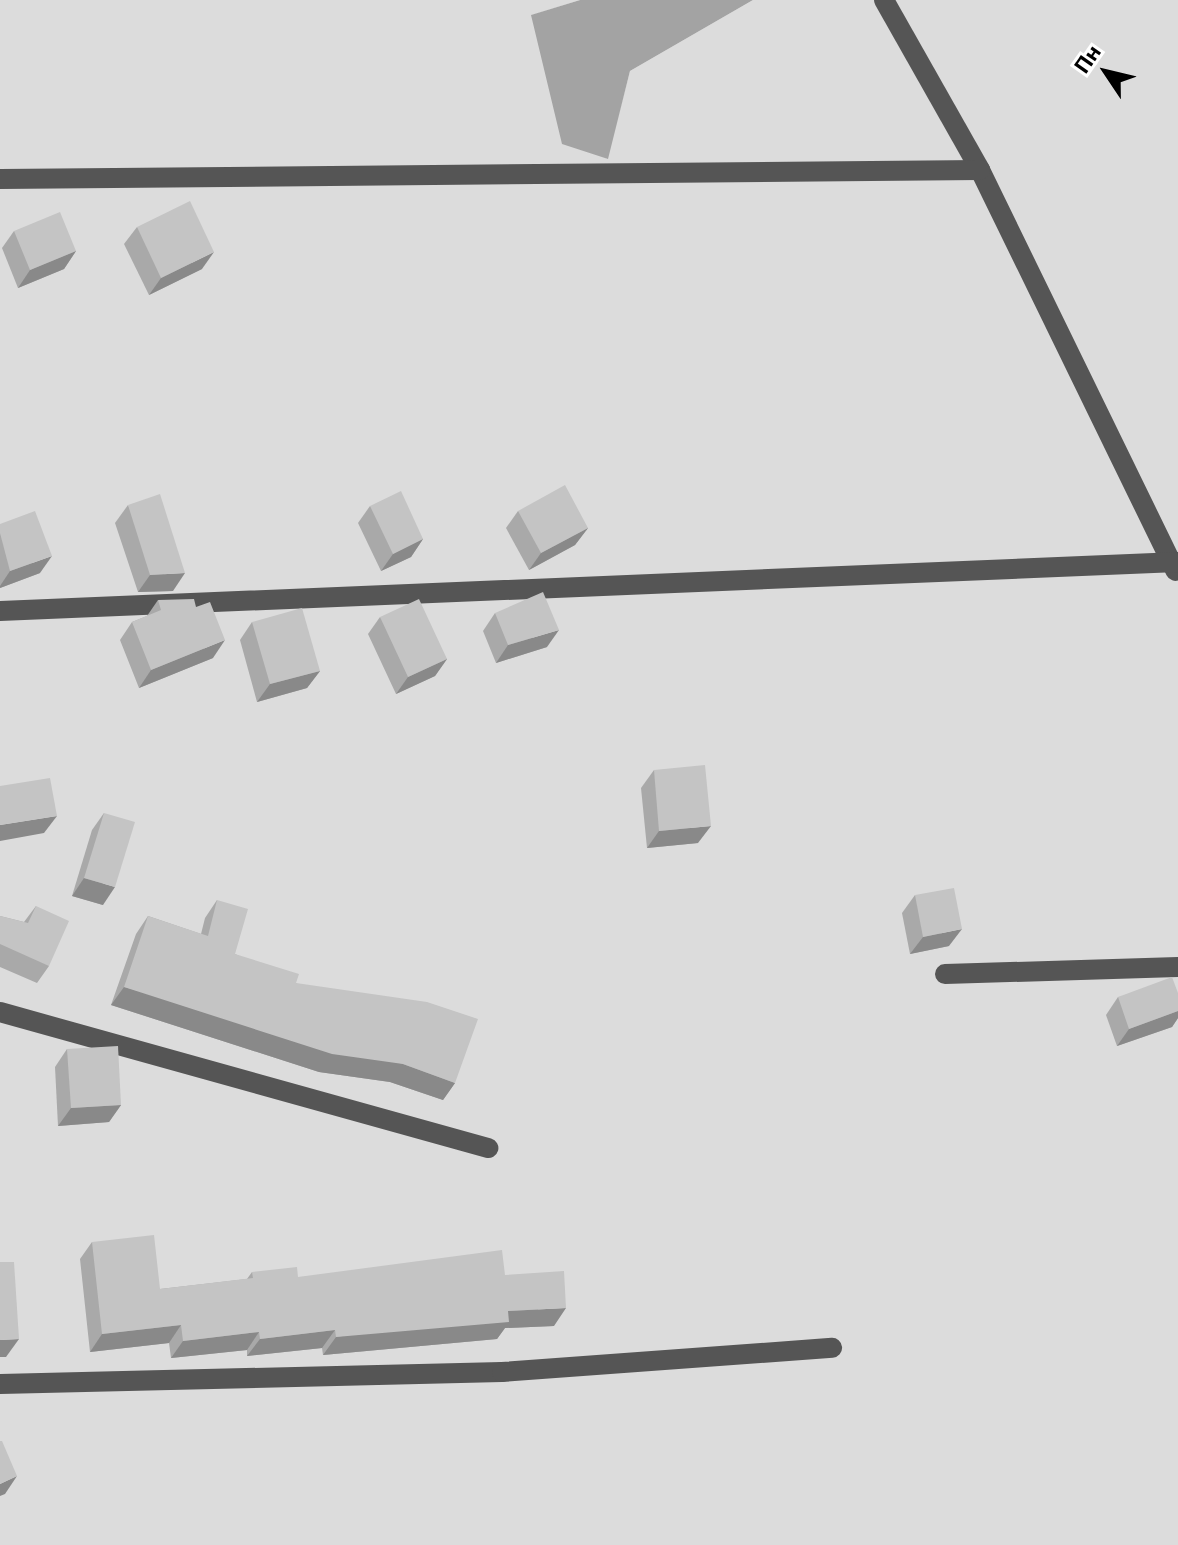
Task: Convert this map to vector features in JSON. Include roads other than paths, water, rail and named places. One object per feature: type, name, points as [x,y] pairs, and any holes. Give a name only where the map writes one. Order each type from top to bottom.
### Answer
[{"type":"lane","points":[[0,611],[1176,566],[980,170],[884,0]]},
{"type":"lane","points":[[0,179],[980,170]]},
{"type":"lane","points":[[945,974],[1178,967]]},
{"type":"lane","points":[[0,1012],[488,1148]]},
{"type":"lane","points":[[0,1384],[502,1372],[832,1348]]}]
